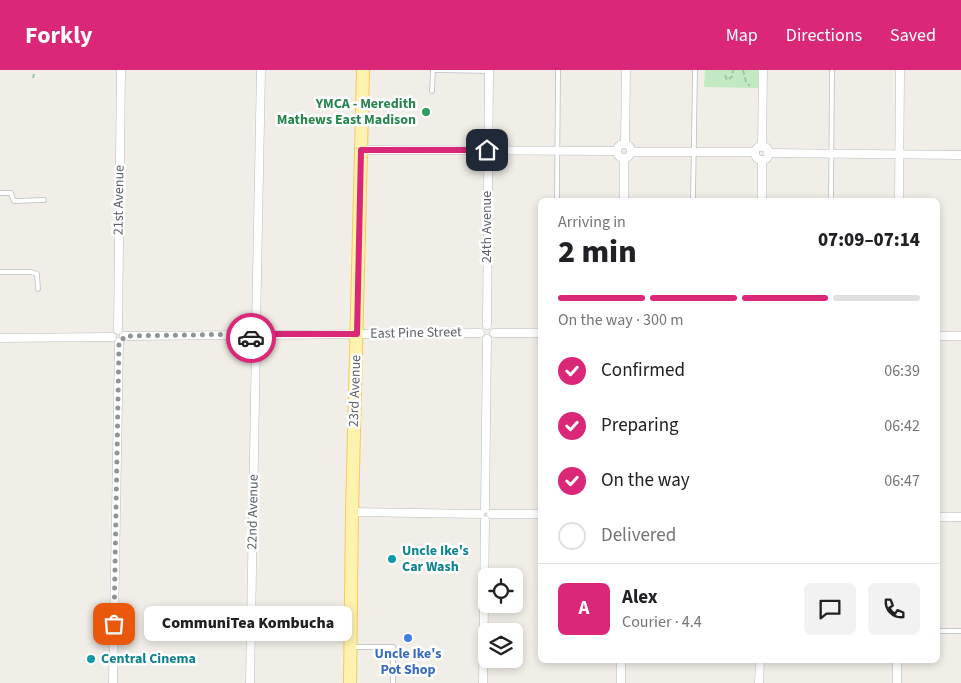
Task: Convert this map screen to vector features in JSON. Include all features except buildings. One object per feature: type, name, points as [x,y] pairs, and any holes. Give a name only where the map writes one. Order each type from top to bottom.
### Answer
[{"type":"main road","name":"23rd Avenue","points":[[350,683],[352,512],[363,70]]},
{"type":"street","name":"21st Avenue","points":[[118,330],[121,70]]},
{"type":"street","name":"22nd Avenue","points":[[250,683],[261,70]]},
{"type":"street","name":"24th Avenue","points":[[487,325],[489,70]]},
{"type":"street","points":[[625,144],[626,70]]},
{"type":"street","points":[[762,198],[762,160],[766,158],[763,70]]},
{"type":"street","points":[[899,198],[900,70]]},
{"type":"street","points":[[617,151],[620,146],[625,144]]},
{"type":"street","points":[[625,144],[632,152]]},
{"type":"street","points":[[624,158],[632,152],[755,152],[757,148],[831,154],[961,155]]},
{"type":"street","points":[[361,150],[617,151]]},
{"type":"street","points":[[617,151],[619,156],[624,158]]},
{"type":"street","points":[[755,152],[757,158],[762,160]]},
{"type":"street","points":[[624,158],[624,198]]},
{"type":"street","points":[[487,339],[480,333],[482,327],[487,325],[493,328],[494,333]]},
{"type":"street","points":[[112,337],[114,332],[118,330],[122,332],[113,683]]},
{"type":"street","name":"East Pine Street","points":[[121,339],[256,335],[480,333]]},
{"type":"street","points":[[494,333],[538,333]]},
{"type":"street","points":[[487,339],[492,337],[494,333]]},
{"type":"street","points":[[940,336],[961,336]]},
{"type":"street","points":[[0,338],[112,337],[113,340],[121,339]]},
{"type":"street","points":[[483,683],[485,520],[480,517],[485,512],[487,339]]},
{"type":"street","points":[[352,512],[538,514]]},
{"type":"street","points":[[940,517],[961,517]]},
{"type":"street","points":[[621,663],[621,683]]},
{"type":"street","points":[[760,663],[760,683]]},
{"type":"street","points":[[896,663],[897,683]]},
{"type":"lane","points":[[432,91],[433,70],[489,70]]},
{"type":"lane","points":[[557,198],[558,70]]},
{"type":"lane","points":[[693,198],[695,70]]},
{"type":"lane","points":[[831,198],[832,70]]},
{"type":"lane","points":[[0,193],[11,193],[14,201],[44,200]]},
{"type":"lane","points":[[0,272],[31,272],[36,274],[38,289]]},
{"type":"lane","points":[[211,629],[251,628]]},
{"type":"lane","points":[[940,631],[961,631]]},
{"type":"lane","points":[[350,647],[393,648],[393,683]]},
{"type":"path","points":[[725,74],[727,80],[732,76],[733,70]]},
{"type":"path","points":[[743,70],[746,82],[750,86]]},
{"type":"green space","points":[[705,70],[758,70],[758,88],[704,87]]},
{"type":"way so far","points":[[114,624],[119,342],[124,339],[124,336],[250,334],[251,338]]},
{"type":"place","name":"YMCA - Meredith Mathews East Madison","points":[[426,112]]},
{"type":"place","name":"Uncle Ike's Car Wash","points":[[392,559]]},
{"type":"place","name":"CommuniTea Kombucha","points":[[114,624]]},
{"type":"place","name":"Uncle Ike's Pot Shop","points":[[408,638]]},
{"type":"place","name":"Central Cinema","points":[[91,659]]},
{"type":"route","points":[[251,338],[255,341],[259,340],[262,338],[262,334],[357,334],[361,150],[487,150]]}]
